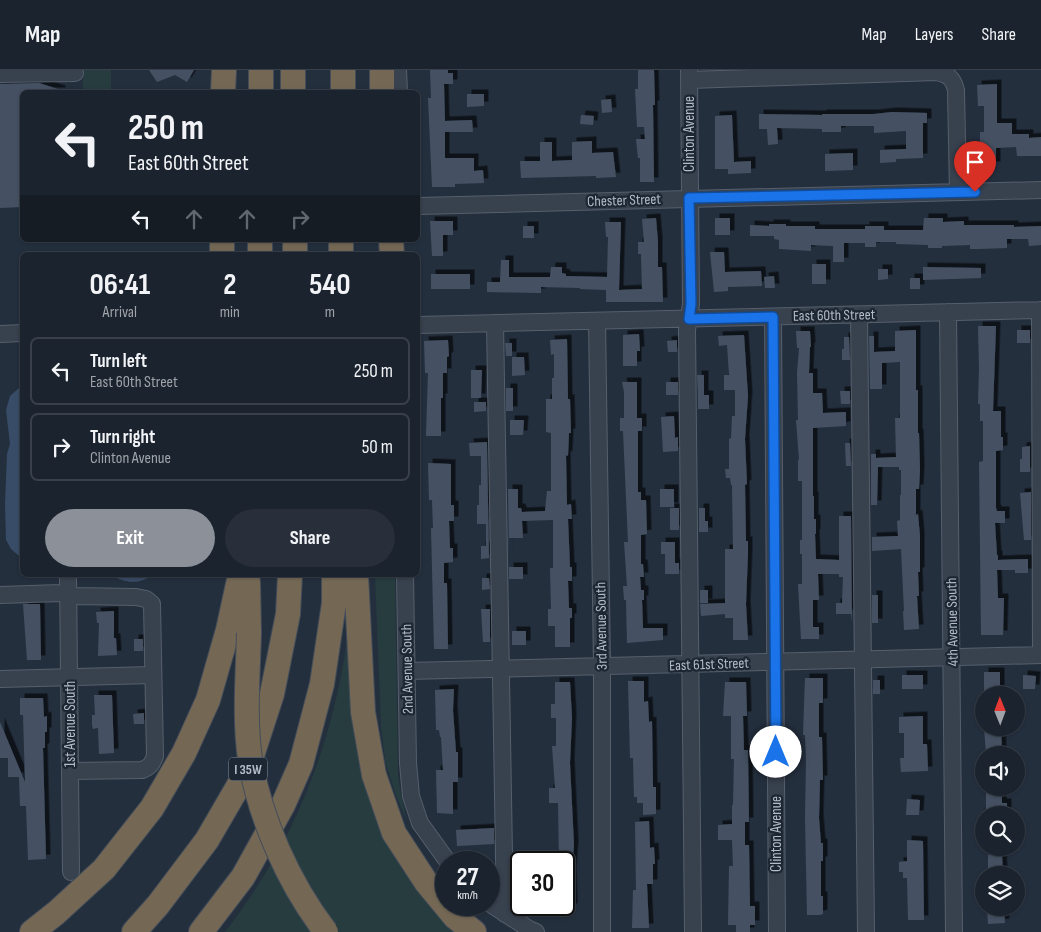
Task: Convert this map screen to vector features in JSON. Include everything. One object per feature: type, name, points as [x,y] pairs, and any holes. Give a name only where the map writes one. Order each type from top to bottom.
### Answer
[{"type":"highway","points":[[223,90],[224,70]]},
{"type":"highway","points":[[261,70],[261,90]]},
{"type":"highway","points":[[293,70],[293,90]]},
{"type":"highway","points":[[343,90],[344,70]]},
{"type":"highway","points":[[382,70],[382,90]]},
{"type":"highway","points":[[240,577],[238,631],[250,758],[260,805],[286,867],[312,914],[326,932]]},
{"type":"highway","points":[[32,932],[56,913],[104,869],[152,808],[184,753],[238,631],[248,577]]},
{"type":"highway","name":"I 35W","points":[[134,932],[158,905],[208,840],[247,771],[272,694],[288,614],[290,577]]},
{"type":"highway","points":[[201,932],[243,877],[283,806],[301,764],[322,684],[334,603],[334,577]]},
{"type":"highway","points":[[356,577],[363,712],[374,775],[394,833],[426,882],[455,917],[474,932]]},
{"type":"highway","points":[[426,882],[435,890]]},
{"type":"highway","points":[[467,916],[473,921],[499,923]]},
{"type":"street","points":[[398,70],[398,90]]},
{"type":"street","points":[[689,75],[926,72],[946,74],[953,81],[956,90],[958,192]]},
{"type":"street","points":[[0,74],[76,73]]},
{"type":"street","name":"Clinton Avenue","points":[[689,75],[691,304],[687,340],[693,932]]},
{"type":"street","name":"Chester Street","points":[[420,206],[1041,190]]},
{"type":"street","points":[[1040,310],[1041,650]]},
{"type":"street","name":"East 60th Street","points":[[420,325],[1040,310]]},
{"type":"street","name":"4th Avenue South","points":[[948,312],[954,932]]},
{"type":"street","points":[[859,314],[866,932]]},
{"type":"street","name":"Clinton Avenue","points":[[773,317],[777,932]]},
{"type":"street","name":"3rd Avenue South","points":[[597,321],[602,667],[602,932]]},
{"type":"street","points":[[495,323],[502,670],[499,923],[536,932]]},
{"type":"street","points":[[0,334],[20,333]]},
{"type":"street","name":"1st Avenue South","points":[[68,577],[70,771],[78,834],[71,872]]},
{"type":"street","name":"2nd Avenue South","points":[[405,577],[410,796],[420,823],[440,851]]},
{"type":"street","points":[[0,595],[57,593],[146,599],[152,604],[153,763],[148,768],[142,770],[70,771]]},
{"type":"street","name":"East 61st Street","points":[[407,671],[1041,655]]},
{"type":"street","points":[[0,679],[153,675]]},
{"type":"green space","points":[[83,70],[111,70],[111,90],[83,90]]},
{"type":"green space","points":[[375,577],[395,577],[398,774],[406,819],[395,793],[385,760],[381,727]]},
{"type":"green space","points":[[347,641],[352,641],[362,770],[375,815],[385,839],[403,871],[420,895],[435,910],[435,916],[441,916],[457,932],[225,932],[249,899],[270,865],[306,794],[331,720]]},
{"type":"water","points":[[20,388],[20,555],[11,549],[6,540],[7,454],[10,444],[6,410],[10,396]]},
{"type":"water","points":[[115,577],[149,577],[137,582],[121,580]]},
{"type":"building","points":[[149,70],[194,70],[187,82],[175,75],[157,82]]},
{"type":"building","points":[[430,70],[448,70],[448,73],[453,73],[453,84],[444,84],[445,121],[472,120],[473,132],[445,132],[445,158],[474,158],[474,171],[483,170],[484,183],[455,184],[455,187],[432,187],[428,98],[431,98]]},
{"type":"building","points":[[638,70],[654,70],[654,182],[640,182],[640,158],[638,158],[636,139],[645,139],[644,127],[637,127],[635,89],[638,89]]},
{"type":"building","points":[[39,83],[61,90],[20,90],[20,207],[0,208],[0,84]]},
{"type":"building","points":[[997,84],[997,123],[1012,123],[1012,134],[1029,134],[1029,138],[1041,137],[1041,156],[1017,156],[1016,147],[996,148],[996,166],[980,166],[980,132],[984,132],[984,106],[978,106],[977,85]]},
{"type":"building","points":[[467,94],[484,94],[484,106],[467,107]]},
{"type":"building","points":[[611,99],[612,112],[602,113],[601,100]]},
{"type":"building","points":[[892,112],[927,113],[927,123],[923,123],[923,158],[896,159],[896,162],[880,163],[880,150],[906,149],[906,131],[874,133],[874,126],[841,126],[841,132],[822,132],[822,129],[777,128],[778,144],[768,145],[767,129],[759,129],[759,114],[822,115]]},
{"type":"building","points":[[581,115],[594,116],[593,125],[580,124]]},
{"type":"building","points":[[732,115],[734,162],[751,161],[751,173],[728,174],[728,169],[715,169],[715,116]]},
{"type":"building","points":[[592,141],[592,153],[613,152],[616,177],[521,178],[520,161],[540,161],[540,142],[552,142],[552,161],[572,160],[572,142]]},
{"type":"building","points":[[853,153],[853,170],[825,171],[825,154]]},
{"type":"building","points":[[656,218],[658,267],[662,267],[663,302],[606,302],[606,290],[580,288],[541,287],[541,293],[487,292],[487,282],[500,282],[501,260],[509,260],[509,277],[550,277],[551,267],[562,267],[562,273],[566,274],[566,276],[607,277],[608,237],[606,237],[605,222],[621,222],[619,290],[642,289],[641,254],[638,254],[638,242],[644,242],[642,219]]},
{"type":"building","points":[[715,218],[730,218],[730,235],[715,235]]},
{"type":"building","points":[[924,218],[943,218],[943,222],[964,221],[964,225],[1041,226],[1041,245],[1029,246],[1028,239],[1007,239],[1007,248],[979,249],[970,249],[970,245],[928,248],[928,245],[876,242],[876,247],[865,247],[865,243],[844,243],[844,262],[833,262],[833,246],[811,245],[811,251],[779,249],[779,240],[774,239],[774,236],[750,236],[750,225],[769,226],[769,224],[815,226],[815,229],[865,229],[865,226],[884,226],[884,230],[923,230]]},
{"type":"building","points":[[430,221],[453,221],[453,235],[443,235],[443,256],[432,256]]},
{"type":"building","points":[[523,226],[534,226],[534,238],[523,238]]},
{"type":"building","points":[[710,252],[724,252],[725,272],[761,271],[762,286],[728,287],[728,291],[714,292]]},
{"type":"building","points":[[812,264],[826,264],[826,284],[812,284]]},
{"type":"building","points":[[923,267],[981,268],[981,278],[923,280]]},
{"type":"building","points":[[878,269],[888,269],[888,279],[878,280]]},
{"type":"building","points":[[431,274],[470,274],[470,289],[431,289]]},
{"type":"building","points":[[774,276],[775,288],[765,288],[764,277]]},
{"type":"building","points":[[910,278],[920,278],[920,289],[910,289]]},
{"type":"building","points":[[978,326],[996,326],[993,411],[1001,411],[1003,450],[996,451],[996,508],[997,511],[1005,511],[1005,523],[995,523],[998,560],[1028,559],[1028,573],[1015,573],[1015,570],[997,570],[998,598],[1004,598],[1003,635],[981,635],[979,462],[983,461],[983,421],[980,421],[980,404],[978,404]]},
{"type":"building","points":[[916,330],[916,390],[918,390],[920,470],[919,489],[916,489],[916,515],[918,514],[920,536],[919,596],[917,596],[919,629],[904,630],[901,549],[872,551],[872,537],[898,536],[897,521],[900,520],[901,495],[901,470],[899,470],[899,467],[878,467],[877,505],[871,505],[871,454],[876,454],[876,458],[896,457],[895,418],[900,418],[900,362],[882,363],[882,389],[870,389],[869,336],[874,336],[874,352],[895,351],[895,331]]},
{"type":"building","points":[[1017,330],[1030,330],[1030,343],[1017,343]]},
{"type":"building","points":[[796,331],[810,331],[809,373],[813,373],[813,393],[822,393],[823,413],[846,412],[846,426],[813,428],[813,496],[814,519],[816,519],[816,559],[839,560],[839,516],[851,516],[852,622],[851,614],[836,614],[836,603],[842,603],[843,577],[839,577],[839,574],[818,574],[819,600],[813,600],[813,627],[819,627],[819,639],[801,639],[798,584],[802,584],[800,540],[802,540],[802,481],[798,481],[799,460],[796,420],[798,420],[797,373],[799,348],[797,348]]},
{"type":"building","points":[[639,334],[640,351],[637,351],[637,366],[623,366],[623,335]]},
{"type":"building","points":[[744,335],[748,396],[745,439],[747,484],[745,485],[746,541],[748,541],[746,604],[748,640],[733,640],[733,618],[725,618],[725,614],[701,616],[700,604],[725,603],[725,549],[733,549],[732,485],[730,478],[726,478],[725,469],[729,469],[729,438],[731,439],[732,416],[735,416],[735,390],[724,390],[724,375],[729,375],[727,345],[719,346],[718,336]]},
{"type":"building","points":[[844,337],[849,337],[850,360],[842,360]]},
{"type":"building","points":[[567,339],[568,399],[570,399],[571,433],[569,433],[568,456],[566,455],[567,505],[571,504],[572,519],[568,519],[572,581],[568,581],[569,608],[572,608],[572,618],[570,618],[570,647],[555,647],[555,626],[548,626],[548,609],[551,609],[550,568],[553,568],[553,520],[522,521],[523,538],[509,538],[509,558],[508,489],[518,489],[518,508],[521,508],[522,512],[545,511],[547,491],[551,491],[551,433],[546,432],[546,399],[552,399],[552,378],[554,378],[554,354],[551,355],[550,340]]},
{"type":"building","points":[[448,340],[447,373],[443,373],[443,398],[441,398],[441,436],[426,436],[428,373],[425,373],[424,341]]},
{"type":"building","points":[[677,340],[677,352],[668,352],[667,341]]},
{"type":"building","points":[[505,343],[512,343],[512,356],[506,356]]},
{"type":"building","points":[[512,357],[524,357],[525,375],[512,376]]},
{"type":"building","points":[[471,370],[482,370],[481,398],[471,398]]},
{"type":"building","points":[[697,375],[704,375],[704,395],[698,395]]},
{"type":"building","points":[[622,382],[637,382],[637,418],[642,418],[642,431],[638,431],[638,492],[641,492],[641,500],[646,500],[647,534],[641,535],[641,564],[643,564],[644,577],[640,577],[641,590],[644,590],[644,600],[642,600],[643,628],[663,628],[663,640],[627,643],[626,600],[624,600],[623,586],[627,586],[624,542],[628,542],[623,431],[620,431],[620,418],[624,418]]},
{"type":"building","points":[[666,382],[678,382],[678,395],[666,395]]},
{"type":"building","points":[[506,388],[513,388],[513,411],[506,411]]},
{"type":"building","points":[[840,391],[850,391],[850,404],[841,404]]},
{"type":"building","points":[[698,395],[709,395],[709,409],[698,409]]},
{"type":"building","points":[[474,402],[486,402],[486,411],[474,412]]},
{"type":"building","points":[[674,416],[675,438],[678,437],[678,451],[663,452],[661,417]]},
{"type":"building","points":[[510,420],[524,420],[523,435],[510,435]]},
{"type":"building","points":[[487,442],[489,558],[481,559],[481,546],[486,546],[486,524],[477,524],[479,485],[481,485],[481,456],[470,456],[469,443]]},
{"type":"building","points":[[845,443],[850,443],[851,466],[846,466]]},
{"type":"building","points":[[1030,446],[1030,472],[1020,472],[1022,447]]},
{"type":"building","points":[[428,463],[451,464],[451,505],[454,505],[454,521],[449,521],[450,548],[453,548],[453,562],[444,563],[444,583],[447,583],[448,649],[434,649],[431,528],[433,528],[432,500],[429,500]]},
{"type":"building","points":[[660,489],[674,489],[674,507],[660,507]]},
{"type":"building","points":[[1031,492],[1031,540],[1024,540],[1020,493]]},
{"type":"building","points":[[670,508],[679,508],[679,530],[670,530]]},
{"type":"building","points":[[699,508],[705,508],[705,521],[708,521],[708,532],[699,532]]},
{"type":"building","points":[[661,542],[675,542],[675,563],[679,563],[679,574],[665,574],[665,554],[661,554]]},
{"type":"building","points":[[509,567],[523,567],[523,579],[509,579]]},
{"type":"building","points":[[482,578],[489,578],[490,589],[482,590]]},
{"type":"building","points":[[700,590],[708,590],[708,603],[700,603]]},
{"type":"building","points":[[872,595],[878,595],[878,623],[872,623]]},
{"type":"building","points":[[23,604],[40,604],[41,660],[27,660]]},
{"type":"building","points":[[481,609],[490,609],[490,642],[483,642]]},
{"type":"building","points":[[114,611],[114,638],[116,638],[117,655],[98,656],[99,623],[97,623],[96,612]]},
{"type":"building","points":[[512,631],[526,631],[526,645],[512,645]]},
{"type":"building","points":[[134,639],[143,639],[143,651],[134,651]]},
{"type":"building","points":[[984,672],[1000,672],[1000,686],[984,686]]},
{"type":"building","points":[[902,675],[923,675],[923,689],[902,689]]},
{"type":"building","points":[[1023,675],[1036,676],[1035,689],[1025,689],[1025,686],[1023,686]]},
{"type":"building","points":[[805,678],[823,678],[823,703],[819,703],[819,737],[822,737],[823,780],[820,780],[819,818],[821,843],[823,843],[821,896],[823,896],[823,914],[820,915],[807,915],[806,762],[805,735],[803,735]]},
{"type":"building","points":[[873,680],[880,680],[880,694],[873,694]]},
{"type":"building","points":[[628,681],[644,681],[644,702],[648,701],[649,722],[652,721],[653,787],[656,787],[656,814],[643,815],[643,803],[637,803],[637,797],[634,797],[633,758],[630,758]]},
{"type":"building","points":[[555,682],[570,682],[572,718],[570,763],[574,851],[559,851],[558,803],[549,803],[549,788],[555,788],[552,746],[556,746],[556,718],[551,718],[551,704],[555,704]]},
{"type":"building","points":[[725,682],[746,682],[747,716],[743,716],[744,750],[748,750],[749,822],[745,822],[745,845],[749,845],[750,906],[755,906],[755,925],[750,925],[750,932],[736,932],[736,925],[728,925],[729,866],[733,866],[732,840],[718,840],[718,825],[732,824],[733,805],[734,759],[731,759],[731,716],[723,716]]},
{"type":"building","points":[[454,689],[453,710],[456,752],[458,752],[458,782],[453,782],[453,814],[437,813],[436,770],[443,770],[441,737],[439,730],[436,730],[435,690]]},
{"type":"building","points":[[94,695],[112,695],[114,753],[99,754],[98,728],[93,729],[92,725],[92,715],[95,715]]},
{"type":"building","points":[[20,698],[43,698],[44,717],[47,716],[45,748],[43,748],[46,859],[28,860],[26,806],[20,806],[19,777],[8,777],[8,758],[0,758],[0,722],[25,782],[23,715],[20,715]]},
{"type":"building","points":[[144,713],[144,724],[134,724],[133,714]]},
{"type":"building","points":[[923,716],[923,744],[927,744],[928,771],[901,772],[900,758],[904,758],[904,733],[899,733],[899,717]]},
{"type":"building","points":[[985,736],[1001,736],[1002,746],[985,746]]},
{"type":"building","points":[[986,796],[1002,796],[1002,803],[1007,803],[1007,806],[986,806]]},
{"type":"building","points":[[907,799],[920,800],[919,815],[906,815]]},
{"type":"building","points":[[649,821],[650,848],[654,847],[655,864],[653,864],[653,884],[647,884],[649,928],[632,928],[633,890],[636,890],[635,822]]},
{"type":"building","points":[[494,828],[494,844],[457,846],[456,830]]},
{"type":"building","points":[[907,840],[923,841],[924,920],[908,920],[907,878],[903,878],[903,872],[899,872],[899,862],[907,861]]},
{"type":"building","points":[[988,856],[1002,856],[1003,866],[988,866]]},
{"type":"building","points":[[988,916],[1005,916],[1005,923],[988,924]]},
{"type":"route","points":[[776,752],[773,317],[689,319],[691,304],[689,198],[975,192]]}]
